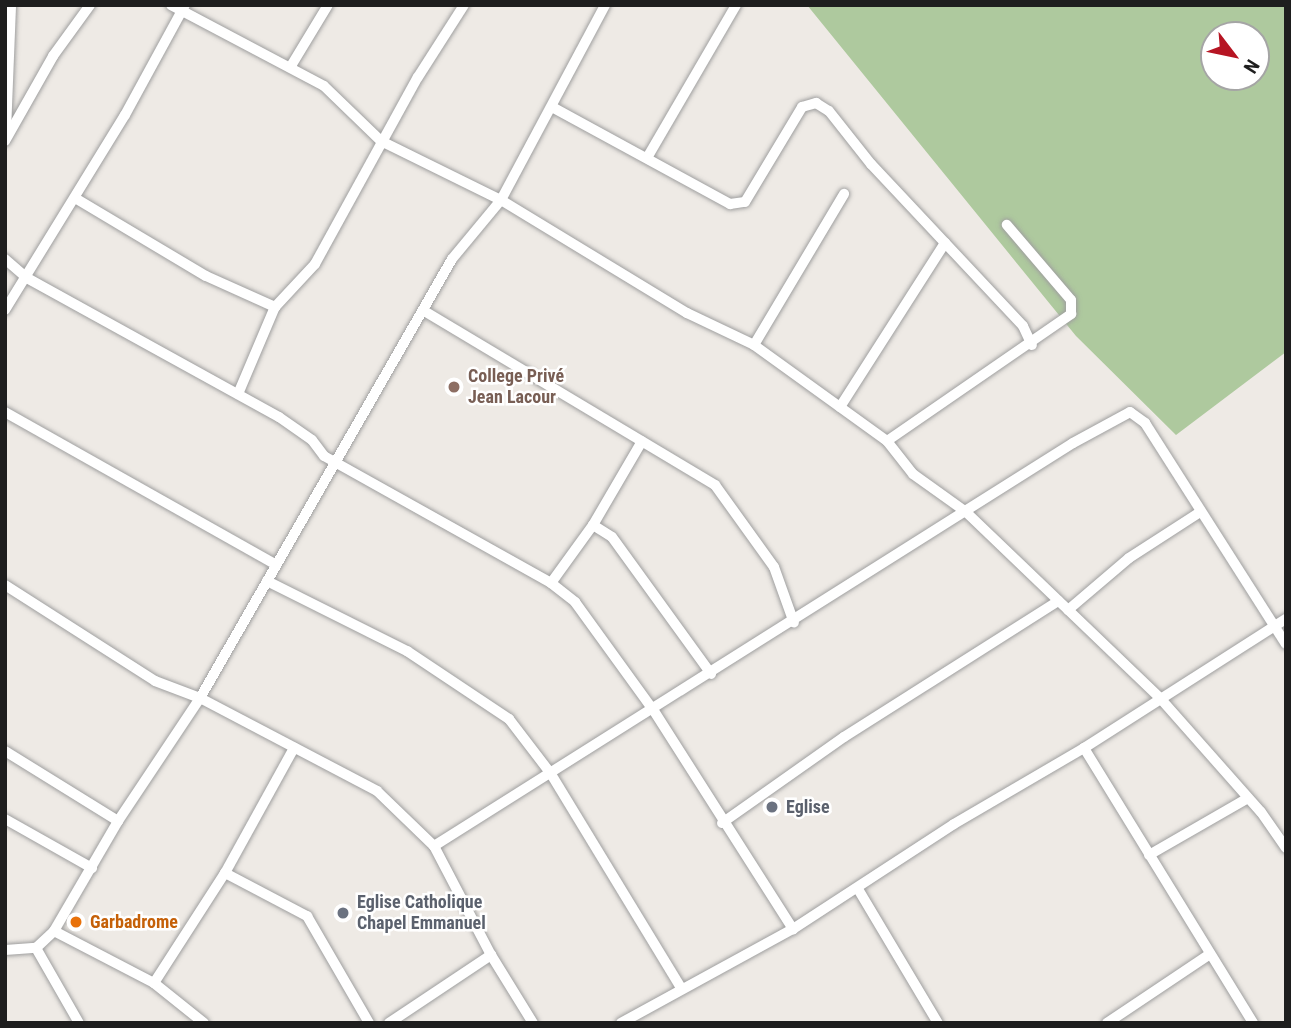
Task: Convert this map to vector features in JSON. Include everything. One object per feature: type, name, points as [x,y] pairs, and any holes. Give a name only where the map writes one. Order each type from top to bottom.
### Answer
[{"type":"street","points":[[5,133],[11,5]]},
{"type":"street","points":[[5,141],[53,56],[90,5]]},
{"type":"street","points":[[171,5],[183,8],[324,86],[381,141],[501,200],[687,313],[754,345],[887,441],[913,474],[966,512],[1160,698],[1248,797],[1286,848]]},
{"type":"street","points":[[290,66],[328,5]]},
{"type":"street","points":[[237,394],[275,307],[314,264],[381,141],[464,5]]},
{"type":"street","points":[[5,950],[36,948],[54,931],[118,821],[200,698],[426,312],[452,259],[501,200],[605,5]]},
{"type":"street","points":[[648,158],[736,5]]},
{"type":"street","points":[[5,310],[75,198],[183,8]]},
{"type":"street","points":[[552,107],[730,204],[745,202],[802,107],[816,103],[829,111],[1023,326],[1032,345]]},
{"type":"street","points":[[754,345],[844,194]]},
{"type":"street","points":[[75,198],[206,276],[275,307]]},
{"type":"street","points":[[887,441],[1032,345],[1072,314],[1071,300],[1007,225]]},
{"type":"street","points":[[840,407],[946,243]]},
{"type":"street","points":[[5,259],[27,278],[301,431],[337,463],[551,583],[575,603],[654,711],[722,823],[793,929]]},
{"type":"street","points":[[426,312],[715,485],[774,567],[794,623]]},
{"type":"street","points":[[5,412],[276,565]]},
{"type":"street","points":[[434,846],[1130,412],[1145,423],[1286,644]]},
{"type":"street","points":[[551,583],[593,525],[642,441]]},
{"type":"street","points":[[1068,610],[1129,558],[1200,512]]},
{"type":"street","points":[[593,525],[611,537],[711,674]]},
{"type":"street","points":[[267,581],[407,651],[509,719],[551,774],[681,988]]},
{"type":"street","points":[[5,585],[155,681],[200,698],[377,791],[434,846],[491,955],[533,1023]]},
{"type":"street","points":[[722,823],[844,737],[1058,601]]},
{"type":"street","points":[[621,1023],[793,929],[954,824],[1084,748],[1286,619]]},
{"type":"street","points":[[154,983],[225,873],[294,748]]},
{"type":"street","points":[[1084,748],[1253,1023]]},
{"type":"street","points":[[5,751],[118,821]]},
{"type":"street","points":[[1149,855],[1248,797]]},
{"type":"street","points":[[5,819],[92,869]]},
{"type":"street","points":[[225,873],[307,916],[369,1023]]},
{"type":"street","points":[[858,889],[938,1023]]},
{"type":"street","points":[[54,931],[154,983],[204,1023]]},
{"type":"street","points":[[36,948],[79,1023]]},
{"type":"street","points":[[1107,1023],[1210,954]]},
{"type":"street","points":[[389,1023],[491,955]]},
{"type":"green space","points":[[807,5],[1286,5],[1286,352],[1176,435],[1076,336]]},
{"type":"place","name":"College Privé Jean Lacour","points":[[454,387]]},
{"type":"place","name":"Eglise","points":[[772,807]]},
{"type":"place","name":"Eglise Catholique Chapel Emmanuel","points":[[343,913]]},
{"type":"place","name":"Garbadrome","points":[[76,922]]}]
